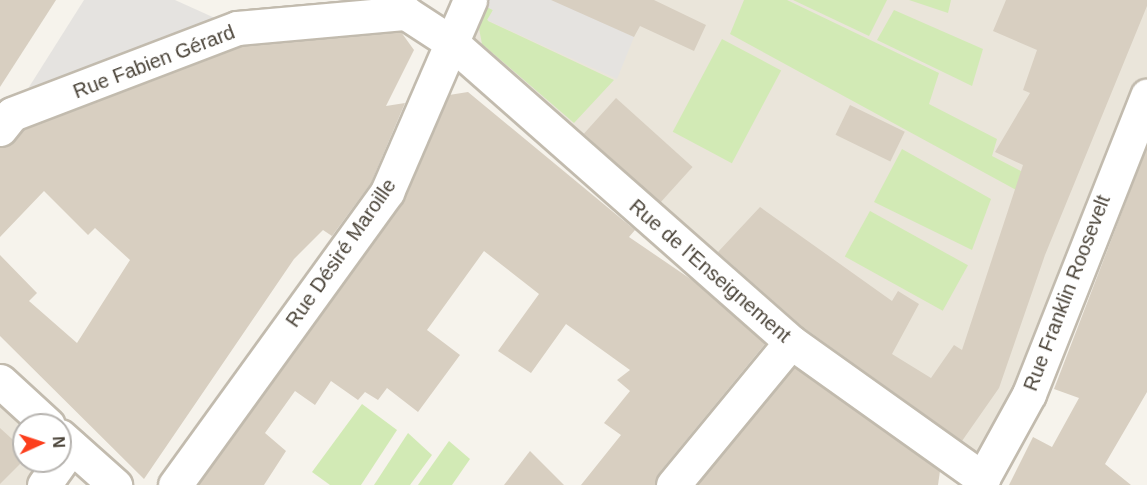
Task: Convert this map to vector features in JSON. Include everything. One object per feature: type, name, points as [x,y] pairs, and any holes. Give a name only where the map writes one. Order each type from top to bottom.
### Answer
[{"type":"street","name":"Rue Désiré Maroille","points":[[175,485],[387,192],[470,0]]},
{"type":"street","name":"Rue Fabien Gérard","points":[[0,129],[12,114],[237,28],[388,11],[406,13],[452,43]]},
{"type":"street","name":"Rue de l'Enseignement","points":[[452,43],[791,342],[981,482]]},
{"type":"street","name":"Rue Franklin Roosevelt","points":[[981,482],[1029,394],[1147,96]]},
{"type":"street","points":[[673,485],[791,342]]},
{"type":"street","points":[[0,381],[35,413]]},
{"type":"street","points":[[72,447],[115,485]]},
{"type":"shaded area","points":[[84,0],[175,0],[237,28],[12,114]]},
{"type":"shaded area","points":[[470,0],[1147,0],[1147,96],[983,479],[452,43]]},
{"type":"shaded area","points":[[487,0],[556,0],[634,37],[617,79],[487,20],[493,10],[485,6]]},
{"type":"shaded area","points":[[0,381],[17,413],[12,413],[12,473],[52,473],[44,485],[0,485]]},
{"type":"green space","points":[[744,0],[787,0],[939,73],[929,104],[997,139],[992,156],[1054,188],[1049,208],[730,34]]},
{"type":"green space","points":[[793,0],[887,0],[869,36]]},
{"type":"green space","points":[[909,0],[951,0],[948,13]]},
{"type":"green space","points":[[485,6],[493,10],[488,21],[614,80],[574,123],[482,44],[478,23]]},
{"type":"green space","points":[[894,10],[983,49],[972,86],[877,40]]},
{"type":"green space","points":[[722,39],[781,70],[732,163],[673,132]]},
{"type":"green space","points":[[902,149],[991,199],[972,250],[874,202]]},
{"type":"green space","points":[[870,211],[968,265],[943,311],[845,256]]},
{"type":"green space","points":[[362,404],[397,430],[361,485],[330,485],[312,472]]},
{"type":"green space","points":[[408,433],[432,455],[410,485],[374,485]]},
{"type":"green space","points":[[449,441],[470,459],[452,485],[418,485]]},
{"type":"building","points":[[0,0],[56,0],[0,87]]},
{"type":"building","points":[[551,0],[654,0],[706,25],[694,51],[640,26],[634,37]]},
{"type":"building","points":[[1006,0],[1147,0],[1147,6],[1045,255],[999,388],[962,441],[803,327],[718,252],[760,207],[892,301],[898,291],[919,304],[892,354],[931,378],[954,345],[962,350],[1023,165],[995,152],[1030,93],[1023,90],[1037,50],[993,31]]},
{"type":"building","points":[[401,32],[414,50],[386,106],[405,103],[371,183],[332,236],[323,230],[294,259],[144,479],[0,336],[0,255],[37,293],[29,301],[77,343],[130,260],[95,228],[88,235],[44,191],[0,237],[0,147],[23,130],[241,46]]},
{"type":"building","points":[[468,92],[635,230],[629,237],[695,282],[765,344],[659,473],[655,485],[581,485],[621,435],[604,423],[630,391],[617,380],[630,370],[566,324],[531,373],[498,351],[539,294],[484,251],[427,330],[460,355],[418,412],[387,388],[378,400],[365,392],[358,400],[331,381],[315,405],[295,391],[265,433],[286,451],[264,485],[198,485],[402,203],[449,95]]},
{"type":"building","points":[[616,98],[693,167],[660,203],[584,134]]},
{"type":"building","points":[[850,105],[905,132],[890,161],[836,135]]},
{"type":"building","points":[[1147,147],[1147,392],[1105,464],[1131,485],[1009,485],[1033,437],[1052,447],[1079,398],[1054,389]]},
{"type":"building","points":[[794,367],[940,471],[938,485],[697,485]]},
{"type":"building","points":[[0,428],[12,439],[12,472],[0,484]]},
{"type":"building","points":[[530,451],[564,485],[504,485]]}]
